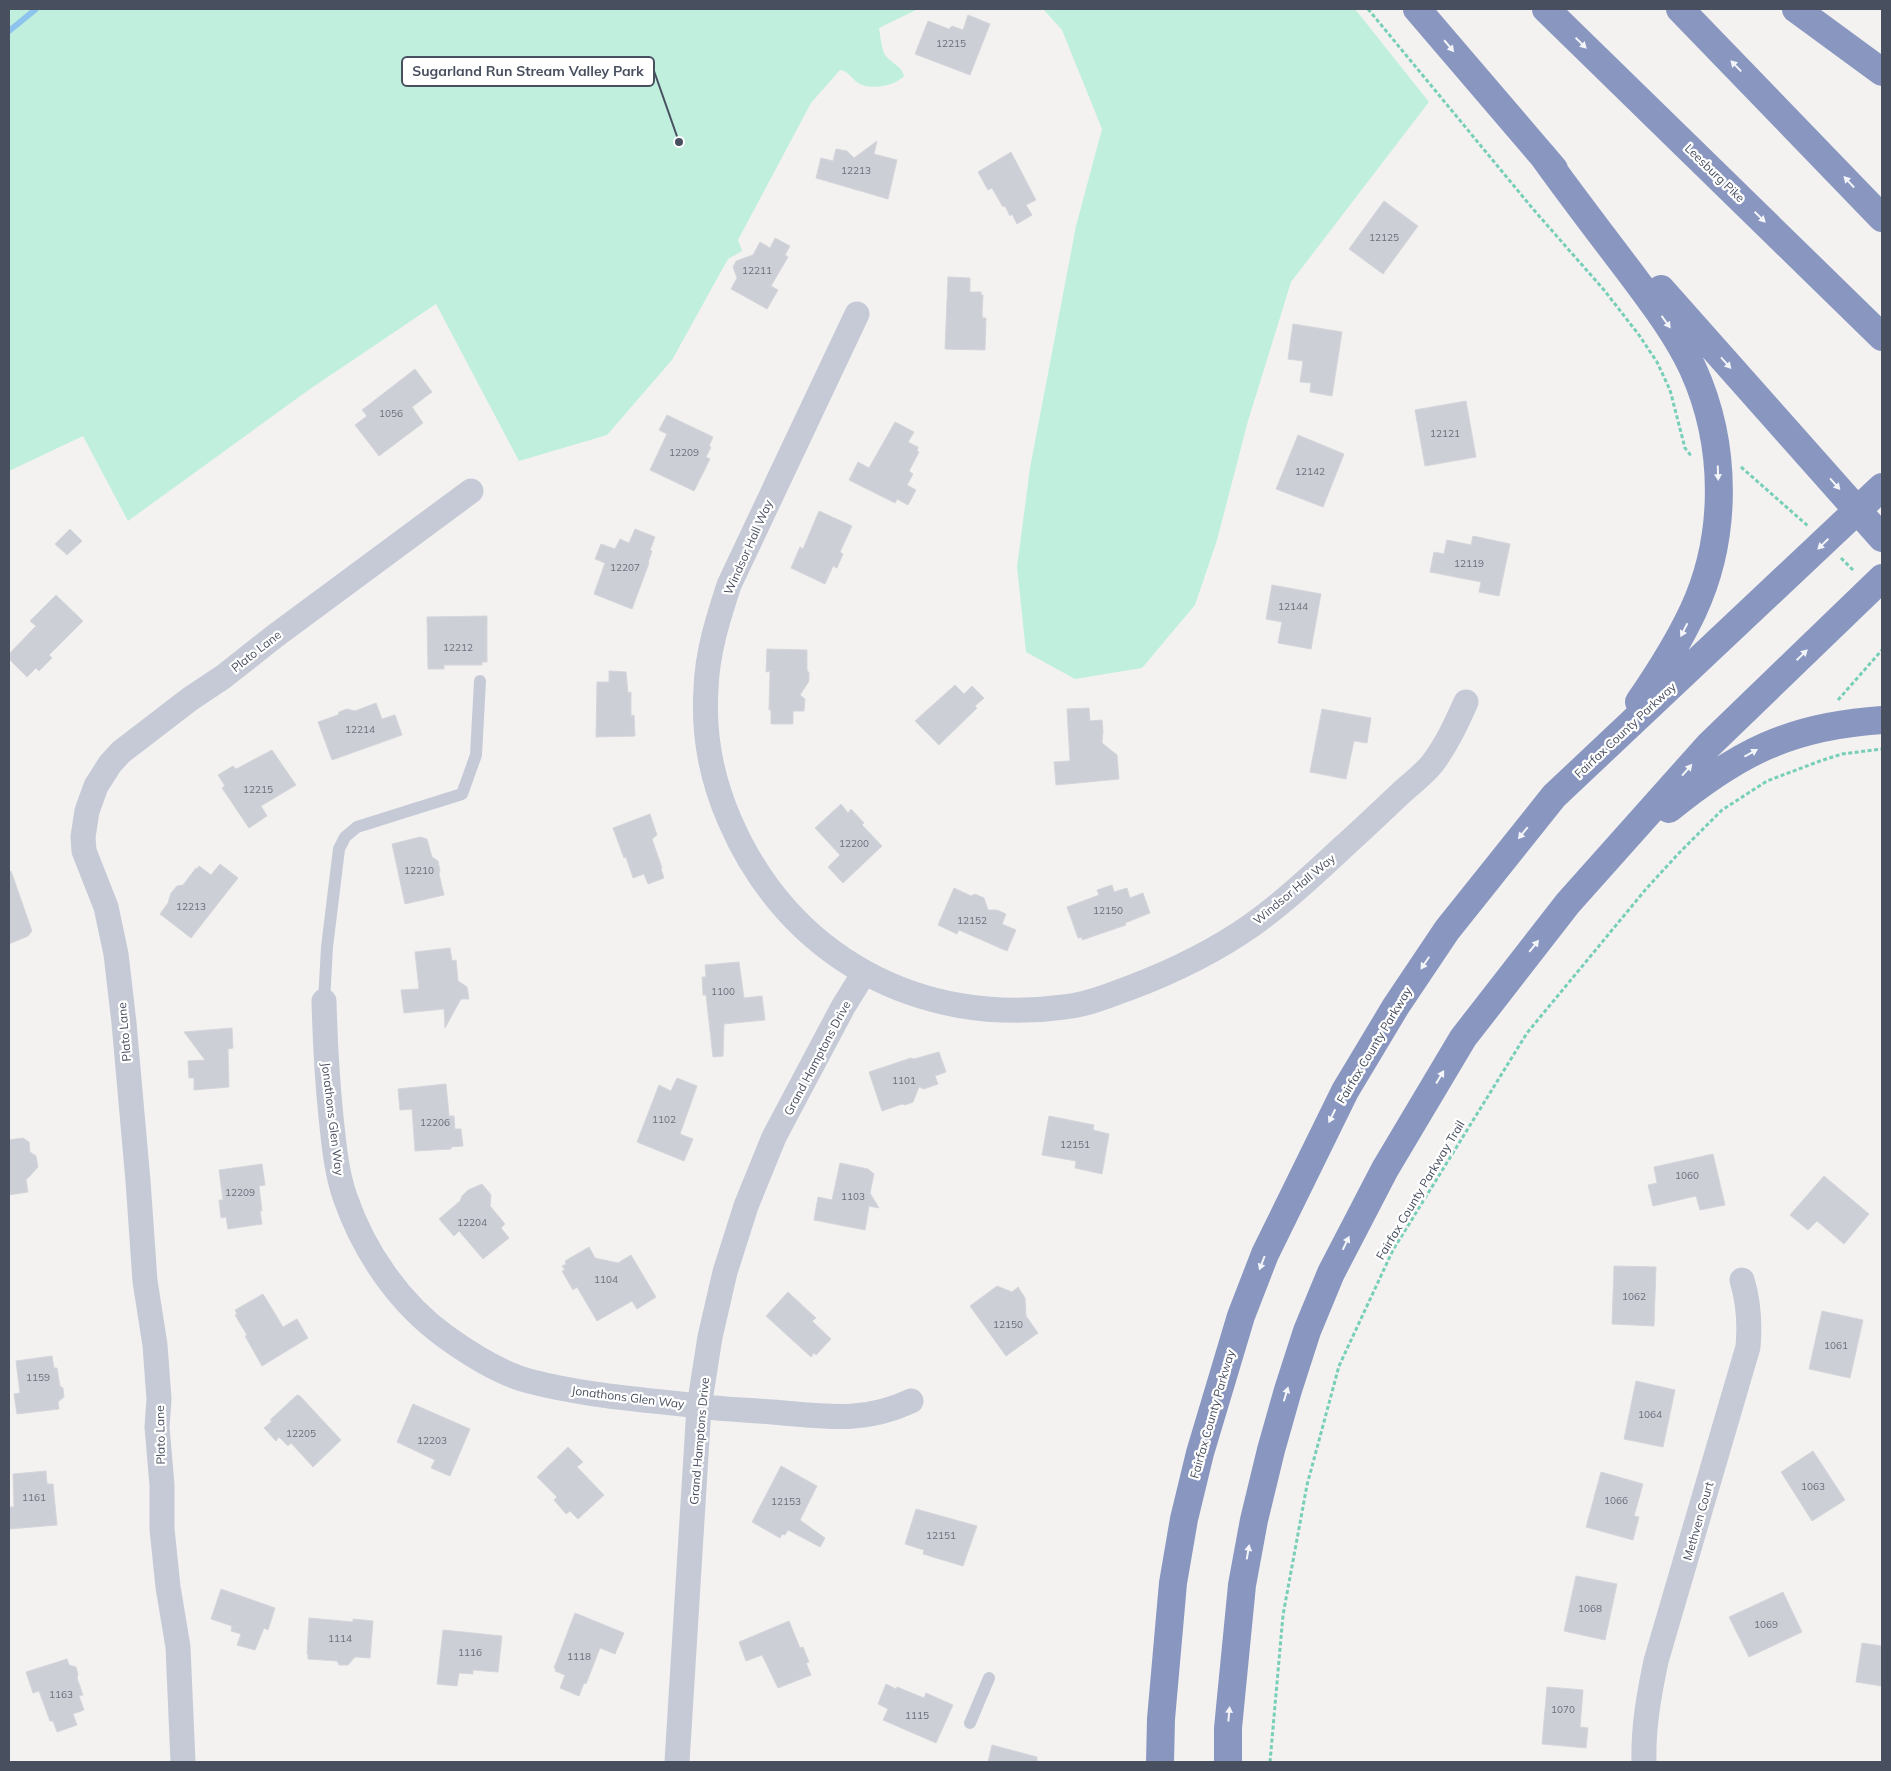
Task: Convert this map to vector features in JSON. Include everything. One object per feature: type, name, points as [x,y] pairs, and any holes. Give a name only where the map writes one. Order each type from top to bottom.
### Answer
[{"type":"highway","points":[[1417,9],[1543,156],[1882,538]]},
{"type":"highway","name":"Leesburg Pike","points":[[1546,9],[1882,338]]},
{"type":"highway","points":[[1680,9],[1882,218]]},
{"type":"highway","points":[[1796,9],[1882,72]]},
{"type":"highway","points":[[1834,37],[1882,62]]},
{"type":"highway","points":[[1543,156],[1674,334],[1693,368],[1713,429],[1718,461],[1719,489],[1717,524],[1704,584],[1690,618],[1660,671],[1639,703],[1554,796]]},
{"type":"highway","name":"Fairfax County Parkway","points":[[1160,1762],[1161,1719],[1171,1601],[1184,1519],[1218,1389],[1241,1316],[1265,1254],[1345,1091],[1396,1006],[1447,930],[1554,796],[1882,487]]},
{"type":"highway","points":[[1228,1762],[1228,1728],[1242,1585],[1270,1450],[1307,1331],[1331,1273],[1385,1169],[1463,1038],[1568,903],[1709,745],[1877,583]]},
{"type":"highway","points":[[1613,854],[1683,797],[1755,750],[1788,736],[1820,727],[1882,720]]},
{"type":"street","name":"Windsor Hall Way","points":[[858,314],[729,586],[716,626],[707,668],[705,691],[706,728],[712,768],[722,804],[738,839],[762,880],[779,903],[805,931],[832,953],[864,972],[904,990],[944,1002],[986,1009],[1028,1011],[1067,1007],[1113,994],[1162,975],[1210,952],[1251,926],[1292,894],[1430,767],[1452,734],[1466,702]]},
{"type":"street","name":"Plato Lane","points":[[183,1762],[178,1647],[168,1587],[162,1529],[162,1485],[157,1427],[159,1399],[155,1345],[145,1281],[124,1024],[116,954],[106,907],[84,851],[83,837],[87,811],[96,786],[110,764],[121,752],[190,698],[223,677],[274,636],[472,491]]},
{"type":"street","name":"Grand Hamptons Drive","points":[[677,1762],[699,1406],[710,1337],[721,1290],[746,1206],[774,1138],[843,1007],[864,972]]},
{"type":"street","name":"Jonathons Glen Way","points":[[324,1001],[325,1057],[336,1160],[345,1196],[360,1233],[374,1258],[403,1299],[433,1328],[464,1350],[494,1367],[527,1381],[571,1390],[699,1406],[843,1418],[873,1415],[911,1402]]},
{"type":"street","name":"Methven Court","points":[[1644,1762],[1643,1740],[1648,1699],[1656,1661],[1748,1348],[1750,1322],[1747,1296],[1742,1280]]},
{"type":"lane","name":"Jonathons Glen Way","points":[[324,1001],[327,947],[339,849],[345,837],[357,827],[462,794],[476,754],[480,681]]},
{"type":"lane","points":[[970,1723],[989,1678]]},
{"type":"path","points":[[1368,9],[1533,209],[1604,290],[1639,335],[1657,362],[1670,390],[1685,448],[1690,455],[1696,459],[1735,462],[1825,542],[1877,583]]},
{"type":"path","name":"Fairfax County Parkway Trail","points":[[1270,1762],[1283,1615],[1307,1485],[1340,1366],[1392,1250],[1527,1033],[1646,889],[1679,853],[1722,810],[1767,781],[1820,760],[1842,754],[1882,749]]},
{"type":"green space","points":[[9,9],[918,9],[879,28],[884,53],[901,69],[904,76],[889,85],[871,87],[860,84],[846,72],[840,70],[811,103],[738,240],[742,251],[728,259],[672,360],[607,435],[519,461],[436,304],[310,389],[128,521],[83,436],[9,471]]},
{"type":"green space","points":[[1043,9],[1355,9],[1429,102],[1291,282],[1248,421],[1217,540],[1195,605],[1142,668],[1075,679],[1026,652],[1017,567],[1030,468],[1076,226],[1102,129],[1062,30]]},
{"type":"building","points":[[968,15],[990,24],[970,75],[915,54],[928,21],[949,29],[952,26],[963,30]]},
{"type":"building","points":[[877,141],[874,154],[897,160],[888,199],[816,178],[821,158],[833,161],[836,149],[847,151],[854,158]]},
{"type":"building","points":[[1011,152],[1036,200],[1026,205],[1032,215],[1017,224],[1012,214],[1010,216],[1005,206],[1003,207],[992,188],[988,190],[978,172]]},
{"type":"building","points":[[1384,201],[1418,226],[1383,274],[1349,249]]},
{"type":"building","points":[[775,238],[790,246],[785,255],[788,257],[771,286],[778,290],[767,309],[731,289],[737,278],[733,267],[736,261],[753,255],[760,242],[770,248]]},
{"type":"building","points":[[948,277],[970,278],[970,292],[981,292],[981,295],[983,295],[982,315],[983,318],[986,318],[985,350],[945,349]]},
{"type":"building","points":[[1293,324],[1342,332],[1332,396],[1310,392],[1311,383],[1300,382],[1303,361],[1288,359]]},
{"type":"building","points":[[415,369],[432,392],[412,407],[423,423],[379,456],[355,425],[367,416],[362,410]]},
{"type":"building","points":[[1466,401],[1476,457],[1425,466],[1415,410]]},
{"type":"building","points":[[667,415],[713,437],[706,457],[710,459],[694,491],[650,470],[667,434],[659,430]]},
{"type":"building","points":[[895,422],[914,432],[908,442],[918,447],[917,451],[919,452],[909,471],[913,474],[907,485],[916,490],[908,505],[897,499],[895,503],[849,480],[858,462],[869,468]]},
{"type":"building","points":[[1298,435],[1344,454],[1323,507],[1276,489]]},
{"type":"building","points":[[819,511],[852,526],[840,552],[843,554],[837,568],[833,566],[825,584],[791,568],[800,547],[803,549]]},
{"type":"building","points":[[70,529],[82,541],[67,555],[55,544]]},
{"type":"building","points":[[635,529],[655,537],[650,550],[652,551],[649,563],[632,609],[594,594],[605,563],[595,559],[601,544],[615,549],[620,539],[629,543]]},
{"type":"building","points":[[1473,536],[1510,544],[1499,596],[1479,592],[1481,582],[1430,572],[1434,552],[1444,554],[1447,540],[1471,545]]},
{"type":"building","points":[[1272,585],[1321,594],[1311,649],[1278,643],[1282,622],[1266,619]]},
{"type":"building","points":[[56,595],[83,621],[49,655],[52,658],[39,671],[36,668],[27,677],[9,659],[9,654],[36,626],[30,621]]},
{"type":"building","points":[[487,616],[487,662],[482,662],[482,665],[444,665],[444,669],[428,669],[427,617]]},
{"type":"building","points":[[767,649],[807,650],[809,681],[800,695],[805,699],[804,711],[793,711],[793,724],[771,724],[771,710],[769,710],[770,671],[766,672]]},
{"type":"building","points":[[609,671],[626,672],[628,693],[631,692],[631,716],[634,715],[635,736],[596,737],[597,682],[609,682]]},
{"type":"building","points":[[955,685],[964,694],[972,686],[984,698],[975,706],[977,708],[939,745],[915,721]]},
{"type":"building","points":[[376,703],[382,719],[395,715],[402,735],[332,760],[318,722],[338,715],[339,712],[347,709],[355,711]]},
{"type":"building","points":[[1089,708],[1090,721],[1102,720],[1102,743],[1117,755],[1119,779],[1056,785],[1054,762],[1070,761],[1067,709]]},
{"type":"building","points":[[1322,709],[1371,718],[1367,743],[1354,741],[1346,779],[1310,772]]},
{"type":"building","points":[[272,750],[296,785],[261,806],[267,816],[249,828],[222,788],[225,786],[218,775],[233,766],[236,769]]},
{"type":"building","points":[[841,804],[848,813],[851,809],[864,823],[862,825],[882,846],[843,883],[828,867],[840,855],[815,828]]},
{"type":"building","points":[[650,814],[657,835],[652,839],[664,878],[648,884],[644,874],[633,878],[613,828]]},
{"type":"building","points":[[420,837],[427,839],[432,857],[438,861],[444,895],[405,904],[392,844]]},
{"type":"building","points":[[220,864],[238,878],[191,938],[160,914],[168,903],[171,893],[177,886],[183,885],[196,868],[199,866],[211,875]]},
{"type":"building","points":[[11,871],[32,931],[28,936],[9,944],[9,872]]},
{"type":"building","points":[[1112,885],[1114,892],[1127,888],[1130,898],[1143,893],[1150,913],[1125,923],[1126,925],[1082,940],[1082,937],[1078,938],[1067,907],[1099,895],[1097,890]]},
{"type":"building","points":[[954,888],[971,896],[975,894],[984,898],[988,910],[997,910],[1006,914],[1002,924],[1016,930],[1007,951],[959,930],[957,934],[938,925]]},
{"type":"building","points":[[450,948],[452,961],[456,960],[458,981],[467,987],[469,999],[461,999],[445,1028],[444,1009],[404,1013],[401,990],[419,989],[415,952]]},
{"type":"building","points":[[739,962],[744,998],[762,996],[765,1020],[724,1024],[723,1056],[713,1057],[706,995],[703,995],[702,977],[706,977],[705,965]]},
{"type":"building","points":[[232,1028],[233,1048],[228,1049],[229,1087],[194,1090],[194,1078],[189,1078],[188,1061],[205,1060],[184,1032]]},
{"type":"building","points":[[939,1052],[946,1072],[935,1076],[938,1084],[924,1089],[919,1087],[913,1102],[882,1111],[869,1072],[911,1058],[914,1059]]},
{"type":"building","points":[[677,1078],[697,1086],[680,1134],[693,1139],[684,1161],[637,1142],[659,1085],[671,1091]]},
{"type":"building","points":[[446,1084],[449,1116],[454,1116],[455,1129],[461,1129],[463,1146],[451,1147],[451,1149],[415,1151],[412,1109],[400,1110],[398,1089]]},
{"type":"building","points":[[1049,1116],[1094,1125],[1093,1130],[1109,1134],[1102,1174],[1075,1168],[1076,1161],[1042,1155]]},
{"type":"building","points":[[23,1138],[29,1142],[30,1152],[36,1156],[38,1167],[26,1179],[28,1192],[9,1195],[9,1140]]},
{"type":"building","points":[[1713,1154],[1725,1205],[1700,1210],[1696,1196],[1653,1206],[1648,1185],[1657,1183],[1654,1167]]},
{"type":"building","points":[[840,1163],[868,1169],[874,1174],[870,1193],[879,1208],[869,1206],[865,1230],[814,1220],[818,1197],[832,1200]]},
{"type":"building","points":[[262,1164],[265,1185],[259,1186],[262,1224],[228,1229],[226,1217],[221,1218],[219,1200],[223,1200],[219,1170]]},
{"type":"building","points":[[1824,1176],[1869,1214],[1844,1244],[1817,1221],[1808,1230],[1790,1215]]},
{"type":"building","points":[[482,1184],[491,1195],[490,1206],[505,1224],[501,1228],[509,1238],[483,1259],[459,1231],[454,1236],[439,1219],[460,1201],[468,1190]]},
{"type":"building","points":[[589,1247],[595,1258],[618,1263],[631,1255],[656,1297],[637,1309],[632,1301],[597,1321],[577,1287],[573,1290],[562,1271],[565,1270],[562,1266],[566,1264],[565,1261]]},
{"type":"building","points":[[1614,1266],[1656,1267],[1654,1326],[1612,1324]]},
{"type":"building","points":[[997,1286],[1012,1292],[1018,1287],[1025,1298],[1026,1316],[1038,1333],[1006,1356],[970,1306]]},
{"type":"building","points":[[788,1292],[816,1318],[812,1321],[831,1339],[816,1355],[814,1353],[811,1357],[766,1316]]},
{"type":"building","points":[[263,1294],[283,1327],[297,1319],[308,1338],[262,1366],[245,1336],[247,1335],[235,1315],[237,1314],[235,1310]]},
{"type":"building","points":[[1822,1311],[1863,1320],[1850,1378],[1809,1369]]},
{"type":"building","points":[[52,1356],[54,1368],[57,1368],[60,1386],[63,1388],[64,1397],[58,1402],[59,1409],[17,1414],[14,1394],[20,1393],[16,1361]]},
{"type":"building","points":[[1636,1381],[1675,1390],[1663,1447],[1624,1439]]},
{"type":"building","points":[[297,1395],[341,1440],[313,1467],[291,1443],[288,1446],[279,1437],[276,1441],[264,1428]]},
{"type":"building","points":[[413,1404],[470,1429],[450,1476],[431,1468],[435,1460],[397,1442]]},
{"type":"building","points":[[568,1447],[583,1462],[577,1467],[604,1495],[578,1519],[570,1511],[566,1514],[554,1500],[557,1497],[537,1477]]},
{"type":"building","points":[[1813,1451],[1845,1500],[1812,1521],[1781,1472]]},
{"type":"building","points":[[781,1466],[817,1486],[800,1520],[825,1538],[820,1547],[788,1530],[780,1538],[752,1522]]},
{"type":"building","points":[[46,1471],[47,1484],[53,1484],[57,1525],[9,1529],[9,1507],[14,1507],[13,1474]]},
{"type":"building","points":[[1601,1472],[1643,1484],[1634,1516],[1639,1517],[1633,1540],[1586,1527]]},
{"type":"building","points":[[916,1509],[977,1526],[963,1566],[923,1554],[924,1550],[905,1544]]},
{"type":"building","points":[[1576,1576],[1617,1584],[1605,1640],[1564,1631]]},
{"type":"building","points":[[221,1589],[275,1608],[268,1630],[264,1628],[255,1650],[237,1645],[241,1634],[231,1631],[232,1626],[211,1619]]},
{"type":"building","points":[[1783,1592],[1802,1632],[1749,1657],[1729,1617]]},
{"type":"building","points":[[575,1613],[624,1633],[615,1654],[600,1648],[586,1684],[584,1683],[579,1696],[560,1688],[565,1675],[555,1671],[556,1669],[554,1668]]},
{"type":"building","points":[[309,1618],[353,1622],[353,1619],[373,1621],[370,1658],[355,1657],[348,1665],[339,1665],[337,1661],[308,1659]]},
{"type":"building","points":[[789,1621],[800,1648],[803,1647],[809,1662],[806,1663],[811,1675],[778,1688],[762,1655],[746,1661],[739,1642]]},
{"type":"building","points":[[443,1630],[502,1636],[498,1672],[473,1670],[473,1674],[459,1673],[457,1686],[437,1684]]},
{"type":"building","points":[[1862,1643],[1882,1646],[1882,1686],[1856,1682]]},
{"type":"building","points":[[67,1659],[69,1665],[76,1667],[77,1678],[83,1695],[79,1696],[84,1710],[73,1714],[77,1725],[57,1732],[53,1721],[50,1721],[39,1691],[33,1693],[26,1672]]},
{"type":"building","points":[[886,1684],[924,1698],[926,1693],[953,1705],[936,1743],[883,1720],[888,1709],[878,1704]]},
{"type":"building","points":[[1547,1687],[1583,1690],[1580,1727],[1588,1728],[1586,1748],[1542,1744]]},
{"type":"building","points":[[992,1745],[1037,1757],[1037,1762],[988,1762]]},
{"type":"waterway","points":[[9,31],[36,9]]},
{"type":"place","name":"Sugarland Run Stream Valley Park","points":[[679,142]]}]
